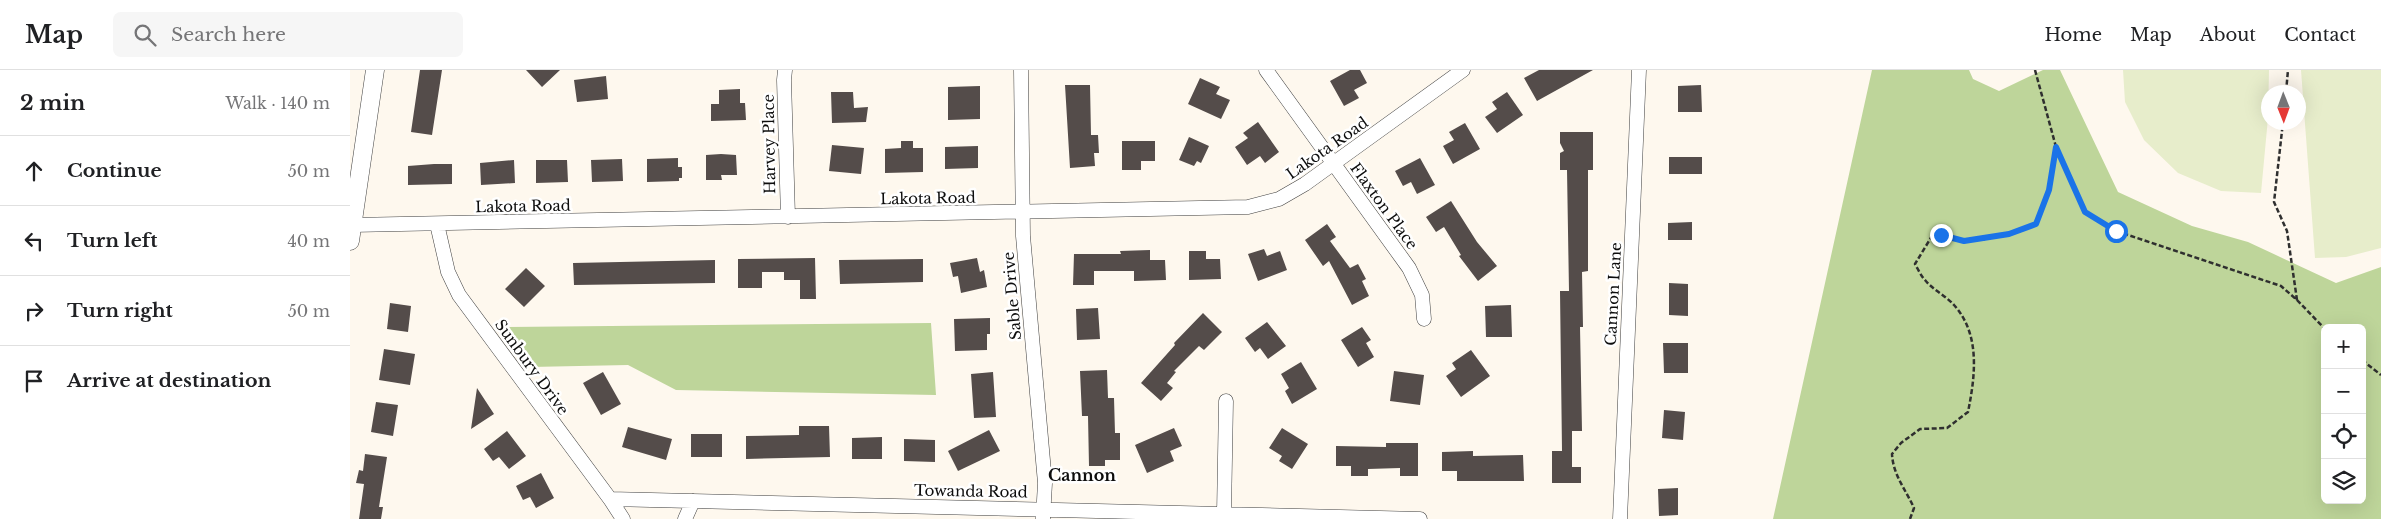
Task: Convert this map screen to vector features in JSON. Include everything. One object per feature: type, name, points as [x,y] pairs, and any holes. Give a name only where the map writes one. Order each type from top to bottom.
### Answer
[{"type":"street","points":[[351,233],[375,70]]},
{"type":"street","name":"Harvey Place","points":[[785,70],[788,217]]},
{"type":"street","name":"Sable Drive","points":[[1020,70],[1022,213],[1027,294],[1044,483],[1043,514]]},
{"type":"street","name":"Flaxton Place","points":[[1266,70],[1410,268],[1422,295],[1424,319]]},
{"type":"street","name":"Lakota Road","points":[[351,233],[437,224],[1248,207],[1263,204],[1290,194],[1463,70]]},
{"type":"street","name":"Cannon Lane","points":[[1620,519],[1639,70]]},
{"type":"street","name":"Sunbury Drive","points":[[437,224],[445,265],[459,295],[623,519]]},
{"type":"street","points":[[1224,514],[1226,401]]},
{"type":"street","name":"Towanda Road","points":[[610,499],[1043,514],[1224,514],[1420,519]]},
{"type":"street","points":[[685,519],[693,501]]},
{"type":"path","points":[[2035,70],[2056,147],[2085,212],[2116,231],[2281,286],[2321,325]]},
{"type":"path","points":[[2287,85],[2288,70]]},
{"type":"path","points":[[2282,130],[2274,202],[2287,231],[2297,300]]},
{"type":"path","points":[[1910,519],[1914,508],[1906,490],[1898,479],[1893,465],[1892,454],[1901,443],[1920,429],[1947,428],[1968,412],[1974,385],[1974,346],[1965,323],[1955,306],[1925,281],[1916,264],[1932,236],[1941,235],[1964,241],[2009,234],[2036,224],[2049,190],[2056,147]]},
{"type":"path","points":[[2366,363],[2381,374]]},
{"type":"green space","points":[[1872,70],[1969,70],[1973,79],[1999,91],[2043,70],[2060,70],[2118,192],[2192,226],[2248,242],[2336,283],[2381,267],[2381,519],[1773,519]]},
{"type":"green space","points":[[2123,70],[2269,70],[2269,85],[2261,85],[2261,130],[2267,130],[2261,193],[2221,191],[2178,173],[2144,140],[2125,102]]},
{"type":"green space","points":[[2301,70],[2381,70],[2381,248],[2346,257],[2315,258],[2305,130],[2306,85],[2302,85]]},
{"type":"green space","points":[[931,323],[936,395],[676,390],[628,365],[530,367],[502,327]]},
{"type":"building","points":[[420,70],[442,70],[432,135],[411,132]]},
{"type":"building","points":[[526,70],[560,70],[542,87]]},
{"type":"building","points":[[1350,70],[1360,70],[1367,83],[1354,90],[1359,98],[1344,106],[1330,81]]},
{"type":"building","points":[[1539,70],[1593,70],[1537,101],[1524,78]]},
{"type":"building","points":[[606,76],[608,99],[577,102],[574,80]]},
{"type":"building","points":[[1200,78],[1220,87],[1216,94],[1230,100],[1221,119],[1188,104]]},
{"type":"building","points":[[1065,85],[1090,85],[1091,135],[1098,135],[1099,153],[1094,153],[1095,166],[1070,168]]},
{"type":"building","points":[[1701,85],[1702,112],[1678,112],[1678,86]]},
{"type":"building","points":[[980,86],[980,119],[948,120],[948,87]]},
{"type":"building","points":[[740,89],[740,103],[745,103],[746,120],[711,121],[711,104],[719,104],[719,90]]},
{"type":"building","points":[[831,92],[853,92],[854,108],[868,107],[866,122],[832,123]]},
{"type":"building","points":[[1507,92],[1523,115],[1497,133],[1485,117],[1497,109],[1492,102]]},
{"type":"building","points":[[1258,122],[1279,152],[1265,163],[1260,156],[1247,165],[1235,147],[1248,138],[1243,133]]},
{"type":"building","points":[[1465,123],[1480,149],[1453,164],[1443,146],[1454,140],[1449,132]]},
{"type":"building","points":[[1560,132],[1593,132],[1593,170],[1588,170],[1588,271],[1582,272],[1583,327],[1580,327],[1582,431],[1572,431],[1572,467],[1581,467],[1581,483],[1552,483],[1552,451],[1562,451],[1560,291],[1569,291],[1567,170],[1560,170],[1560,153],[1564,151],[1560,143]]},
{"type":"building","points":[[1189,137],[1209,146],[1201,163],[1197,161],[1194,166],[1179,160]]},
{"type":"building","points":[[901,141],[913,141],[913,148],[923,148],[923,172],[885,173],[885,149],[901,148]]},
{"type":"building","points":[[1122,141],[1155,141],[1155,161],[1141,161],[1141,170],[1122,170]]},
{"type":"building","points":[[832,145],[864,148],[861,174],[829,171]]},
{"type":"building","points":[[978,146],[978,168],[945,169],[945,147]]},
{"type":"building","points":[[706,155],[736,155],[737,175],[721,175],[722,180],[706,180]]},
{"type":"building","points":[[1669,157],[1702,157],[1702,174],[1669,174]]},
{"type":"building","points":[[678,158],[678,167],[682,167],[682,178],[679,178],[679,181],[647,182],[647,159]]},
{"type":"building","points":[[1420,158],[1435,185],[1417,194],[1411,182],[1403,186],[1395,171]]},
{"type":"building","points":[[622,159],[623,181],[592,182],[591,160]]},
{"type":"building","points":[[514,160],[515,183],[481,185],[480,163]]},
{"type":"building","points":[[536,160],[567,160],[568,182],[536,183]]},
{"type":"building","points":[[452,164],[452,184],[408,185],[408,166]]},
{"type":"building","points":[[1451,201],[1477,242],[1497,266],[1478,281],[1459,256],[1461,255],[1444,227],[1436,232],[1426,217]]},
{"type":"building","points":[[1692,222],[1692,240],[1668,240],[1668,223]]},
{"type":"building","points":[[1327,224],[1336,237],[1330,241],[1350,268],[1358,264],[1366,279],[1362,281],[1369,296],[1352,305],[1329,261],[1323,266],[1305,240]]},
{"type":"building","points":[[1264,249],[1267,256],[1280,251],[1287,270],[1258,281],[1248,254]]},
{"type":"building","points":[[1150,250],[1150,260],[1165,260],[1166,280],[1134,281],[1134,271],[1094,271],[1094,285],[1073,285],[1074,254],[1121,254],[1120,251]]},
{"type":"building","points":[[1189,251],[1206,251],[1206,259],[1220,259],[1221,279],[1189,280]]},
{"type":"building","points":[[815,258],[816,299],[800,299],[800,280],[784,280],[784,272],[762,272],[762,288],[738,288],[738,259]]},
{"type":"building","points":[[977,258],[980,272],[984,270],[987,287],[961,293],[958,276],[953,277],[950,263]]},
{"type":"building","points":[[923,259],[923,282],[840,284],[839,260]]},
{"type":"building","points":[[715,260],[715,283],[574,285],[573,263]]},
{"type":"building","points":[[526,268],[545,286],[524,307],[505,289]]},
{"type":"building","points":[[1669,283],[1688,284],[1688,316],[1669,315]]},
{"type":"building","points":[[390,303],[411,306],[408,332],[387,329]]},
{"type":"building","points":[[1511,305],[1512,337],[1486,337],[1485,306]]},
{"type":"building","points":[[1098,308],[1100,339],[1077,340],[1076,309]]},
{"type":"building","points":[[1203,313],[1222,332],[1204,350],[1199,346],[1174,371],[1176,372],[1167,383],[1173,388],[1161,401],[1141,383],[1175,345],[1174,343]]},
{"type":"building","points":[[990,318],[987,350],[955,351],[954,319]]},
{"type":"building","points":[[1267,322],[1286,346],[1268,359],[1260,348],[1255,352],[1245,338]]},
{"type":"building","points":[[1362,327],[1371,340],[1366,343],[1374,357],[1358,367],[1341,340]]},
{"type":"building","points":[[1663,343],[1688,343],[1688,373],[1664,373]]},
{"type":"building","points":[[384,349],[415,354],[410,385],[379,380]]},
{"type":"building","points":[[1471,350],[1490,376],[1461,397],[1446,376],[1456,369],[1452,363]]},
{"type":"building","points":[[1301,362],[1317,389],[1292,404],[1285,391],[1289,388],[1281,374]]},
{"type":"building","points":[[1107,370],[1108,398],[1114,398],[1115,433],[1120,433],[1120,460],[1105,460],[1105,466],[1089,466],[1088,416],[1082,416],[1080,371]]},
{"type":"building","points":[[1394,371],[1424,375],[1420,405],[1390,401]]},
{"type":"building","points":[[603,372],[621,404],[601,415],[583,383]]},
{"type":"building","points":[[993,372],[996,417],[974,418],[971,374]]},
{"type":"building","points":[[477,388],[494,414],[471,429]]},
{"type":"building","points":[[376,402],[398,405],[393,436],[371,432]]},
{"type":"building","points":[[1664,410],[1685,412],[1683,440],[1662,438]]},
{"type":"building","points":[[799,426],[829,426],[830,457],[746,459],[746,436],[799,435]]},
{"type":"building","points":[[628,427],[672,439],[666,460],[622,447]]},
{"type":"building","points":[[1174,428],[1182,446],[1170,451],[1174,461],[1147,473],[1135,445]]},
{"type":"building","points":[[1282,428],[1308,444],[1292,469],[1279,461],[1282,456],[1269,448]]},
{"type":"building","points":[[989,430],[1000,451],[958,471],[948,451]]},
{"type":"building","points":[[507,431],[526,456],[509,469],[499,457],[493,461],[484,449]]},
{"type":"building","points":[[691,434],[722,434],[722,457],[691,457]]},
{"type":"building","points":[[882,437],[882,459],[852,459],[852,438]]},
{"type":"building","points":[[904,439],[935,440],[935,462],[904,461]]},
{"type":"building","points":[[1386,443],[1418,443],[1418,476],[1400,476],[1400,468],[1368,469],[1368,476],[1351,476],[1351,466],[1336,466],[1336,446],[1386,447]]},
{"type":"building","points":[[1473,451],[1473,456],[1523,455],[1524,481],[1457,481],[1457,471],[1442,471],[1442,452]]},
{"type":"building","points":[[365,454],[387,457],[379,507],[383,507],[381,519],[359,519],[364,484],[356,483],[359,470],[363,471]]},
{"type":"building","points":[[541,473],[554,498],[536,508],[530,497],[523,500],[516,486]]},
{"type":"building","points":[[1678,488],[1678,515],[1659,516],[1658,489]]},
{"type":"district","name":"Cannon","points":[[1082,475]]},
{"type":"route","points":[[1941,235],[1964,241],[2009,234],[2036,224],[2049,190],[2056,147],[2085,212],[2116,231]]}]
